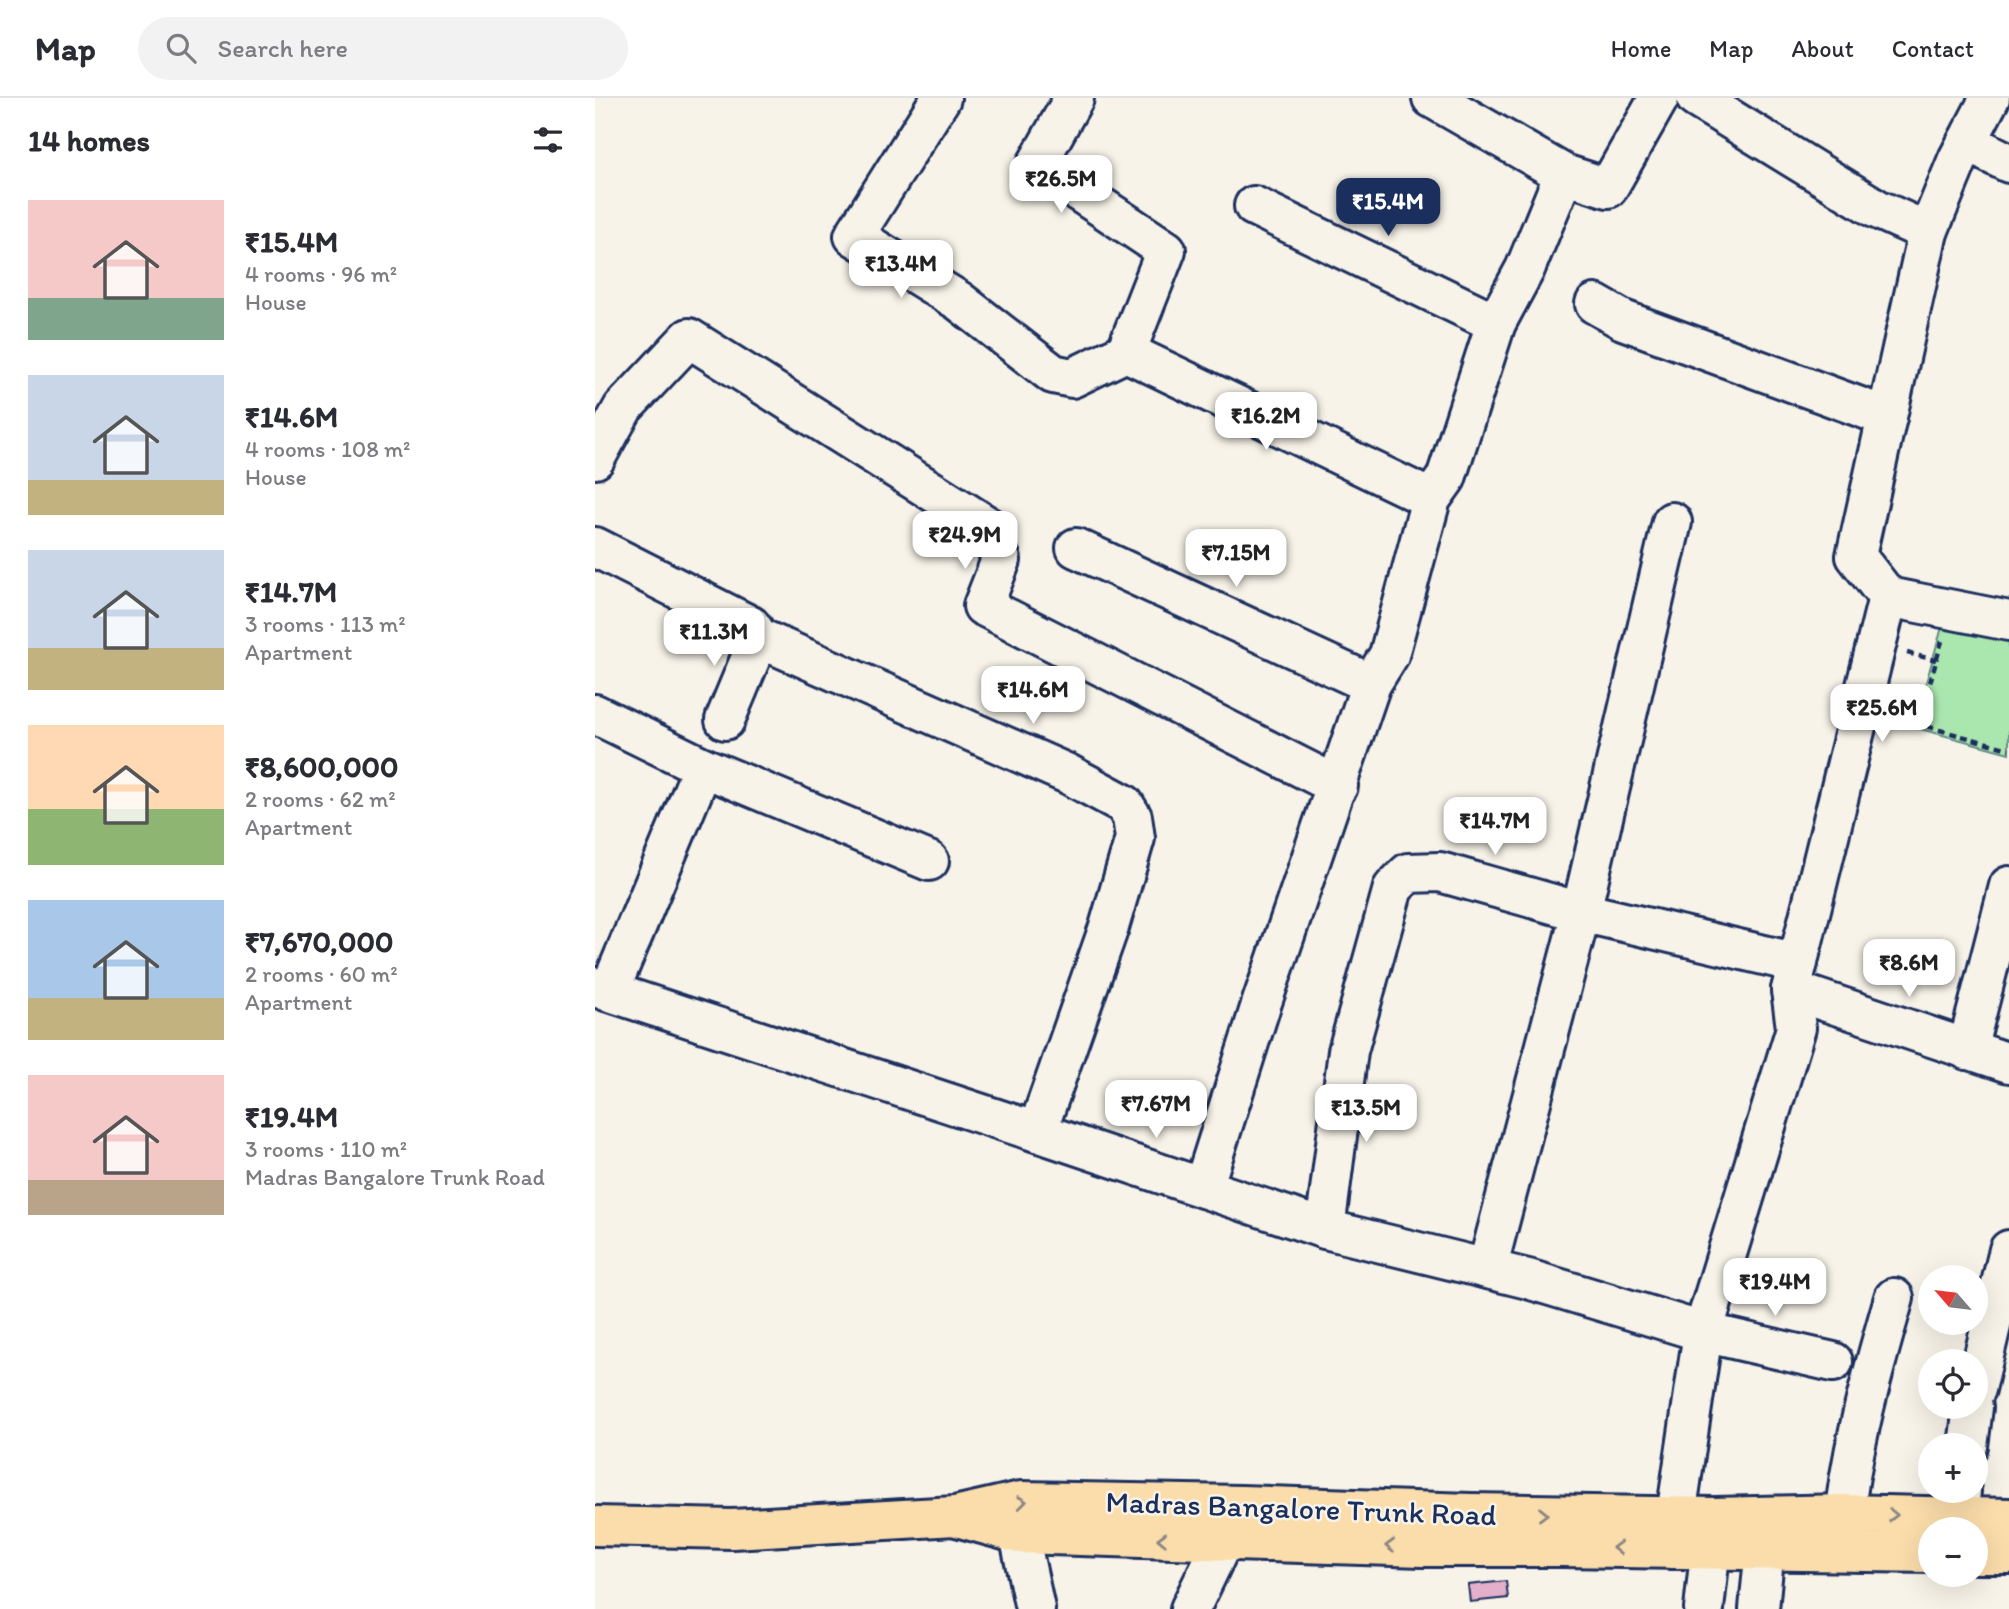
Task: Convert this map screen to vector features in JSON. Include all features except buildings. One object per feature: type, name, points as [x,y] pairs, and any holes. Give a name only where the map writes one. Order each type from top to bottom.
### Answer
[{"type":"highway","name":"Madras Bangalore Trunk Road","points":[[595,1526],[733,1528],[955,1516],[1021,1501],[1484,1513],[1693,1533]]},
{"type":"highway","points":[[1842,1533],[1960,1504],[2009,1518]]},
{"type":"highway","points":[[955,1516],[1019,1534],[1423,1547],[1693,1533],[1842,1533],[1918,1550]]},
{"type":"highway","points":[[1988,1553],[2009,1554]]},
{"type":"street","points":[[941,98],[854,236],[959,301],[1053,374],[1072,378],[1126,352],[1166,250],[1037,164],[1074,98]]},
{"type":"street","points":[[1432,98],[1564,174],[1608,188],[1659,98]]},
{"type":"street","points":[[1696,98],[1877,209],[1928,232]]},
{"type":"street","points":[[1990,98],[1958,159],[1928,232],[1856,556],[1888,597],[2009,621]]},
{"type":"street","points":[[1967,142],[2009,163]]},
{"type":"street","points":[[1203,1188],[1261,1005],[1371,684],[1389,655],[1431,499],[1446,478],[1496,323],[1525,268],[1564,174]]},
{"type":"street","points":[[1254,206],[1496,323]]},
{"type":"street","points":[[1595,304],[1623,320],[1887,417]]},
{"type":"street","points":[[595,459],[623,408],[689,338],[989,527],[1001,560],[983,606],[1338,786]]},
{"type":"street","points":[[1126,352],[1431,499]]},
{"type":"street","points":[[1487,1269],[1581,912],[1672,522]]},
{"type":"street","points":[[595,547],[751,626],[759,638],[1068,774],[1125,804],[1132,817],[1135,838],[1109,927],[1037,1132]]},
{"type":"street","points":[[1076,548],[1371,684]]},
{"type":"street","points":[[1704,1609],[1693,1533],[1703,1332],[1796,1028],[1794,976],[1888,597]]},
{"type":"street","points":[[725,720],[759,638]]},
{"type":"street","points":[[595,714],[703,767],[929,861]]},
{"type":"street","points":[[703,767],[602,990],[1325,1229],[1528,1279],[1703,1332],[1833,1362]]},
{"type":"street","points":[[1325,1229],[1347,1051],[1393,888],[1408,873],[1440,872],[1794,976],[1967,1050],[2009,1063]]},
{"type":"street","points":[[1967,1050],[2009,886]]},
{"type":"street","points":[[1985,1349],[2009,1250]]},
{"type":"street","points":[[1842,1533],[1865,1395],[1894,1298]]},
{"type":"street","points":[[1759,1609],[1766,1533]]},
{"type":"street","points":[[1019,1534],[1035,1609]]},
{"type":"street","points":[[1189,1609],[1223,1541]]},
{"type":"path","points":[[1943,639],[1918,724],[2009,749]]},
{"type":"green space","points":[[1943,624],[2009,641],[2009,753],[1913,727]]}]
